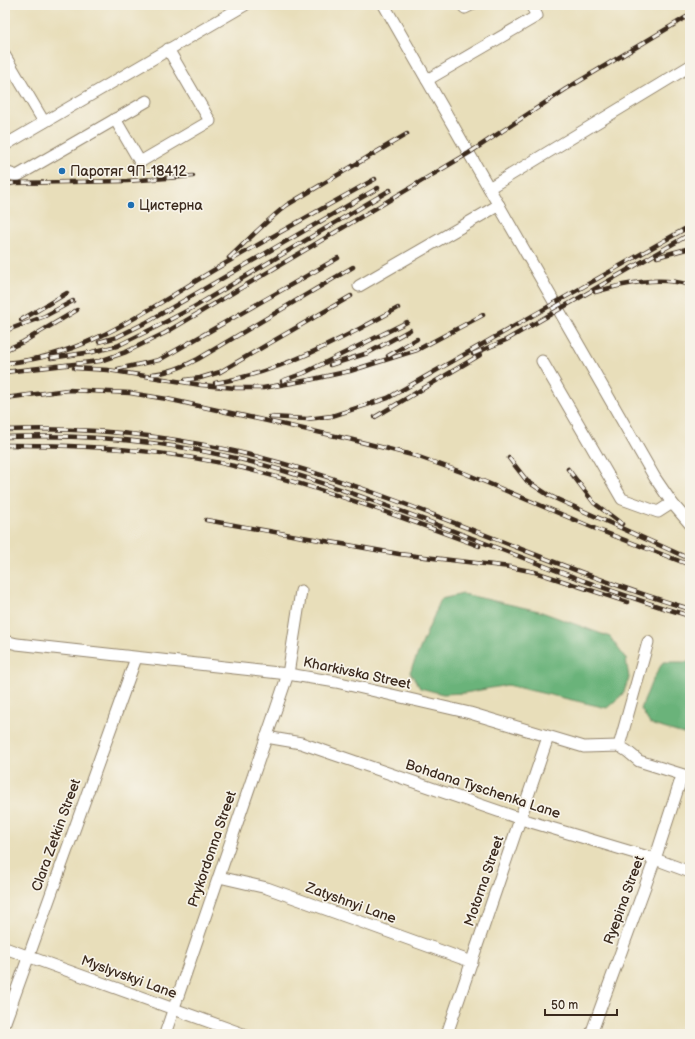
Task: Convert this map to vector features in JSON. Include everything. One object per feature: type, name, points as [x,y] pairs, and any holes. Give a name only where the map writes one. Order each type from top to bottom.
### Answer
[{"type":"street","points":[[5,145],[245,5]]},
{"type":"street","points":[[384,5],[672,503],[690,524]]},
{"type":"street","points":[[462,5],[465,8],[471,5]]},
{"type":"street","points":[[427,80],[537,16],[530,5]]},
{"type":"street","points":[[115,119],[140,162],[210,121],[168,50]]},
{"type":"street","points":[[5,56],[44,122]]},
{"type":"street","points":[[489,188],[690,66]]},
{"type":"street","points":[[5,172],[17,176],[147,101]]},
{"type":"street","points":[[359,286],[499,205]]},
{"type":"street","points":[[542,361],[622,498],[658,512],[672,503]]},
{"type":"street","name":"Prykordonna Street","points":[[165,1034],[288,674],[301,591]]},
{"type":"street","name":"Kharkivska Street","points":[[5,641],[16,644],[136,658],[288,674],[386,693],[470,713],[584,747],[619,746]]},
{"type":"street","points":[[648,642],[619,746],[639,761],[686,776]]},
{"type":"street","name":"Clara Zetkin Street","points":[[5,1022],[136,658]]},
{"type":"street","name":"Bohdana Tyschenka Lane","points":[[266,737],[301,743],[521,819],[655,859],[690,872]]},
{"type":"street","name":"Motorna Street","points":[[447,1034],[548,737]]},
{"type":"street","name":"Ryepina Street","points":[[591,1034],[686,776]]},
{"type":"street","name":"Zatyshnyi Lane","points":[[219,877],[267,888],[472,962]]},
{"type":"street","name":"Myslyvskyi Lane","points":[[5,948],[243,1034]]},
{"type":"green space","points":[[463,594],[539,611],[610,637],[626,659],[629,678],[623,694],[607,708],[507,685],[465,693],[443,694],[420,688],[410,672],[441,599]]},
{"type":"green space","points":[[663,662],[690,662],[690,736],[650,724],[641,709],[651,683]]},
{"type":"railway","points":[[5,372],[100,361],[126,352],[165,333],[469,153],[566,89],[690,15]]},
{"type":"railway","points":[[229,258],[264,224],[287,205],[407,134]]},
{"type":"railway","points":[[5,185],[14,183],[127,181],[193,176]]},
{"type":"railway","points":[[5,363],[35,359],[91,341],[117,328],[219,267],[375,179]]},
{"type":"railway","points":[[99,342],[117,337],[147,322],[378,188]]},
{"type":"railway","points":[[51,358],[92,352],[117,346],[156,327],[194,307],[390,190]]},
{"type":"railway","points":[[270,417],[307,419],[332,416],[388,398],[690,226]]},
{"type":"railway","points":[[473,354],[506,340],[690,234]]},
{"type":"railway","points":[[657,257],[690,248]]},
{"type":"railway","points":[[118,369],[159,360],[338,258]]},
{"type":"railway","points":[[152,374],[187,365],[353,267]]},
{"type":"railway","points":[[595,292],[631,283],[654,281],[678,282],[690,285]]},
{"type":"railway","points":[[21,320],[67,293]]},
{"type":"railway","points":[[185,380],[200,378],[220,372],[351,296]]},
{"type":"railway","points":[[5,331],[45,316],[73,301]]},
{"type":"railway","points":[[215,383],[239,378],[286,363],[332,343],[398,308]]},
{"type":"railway","points":[[5,350],[23,342],[77,310]]},
{"type":"railway","points":[[74,368],[108,370],[201,385],[236,388],[263,388],[350,371],[417,350],[483,315]]},
{"type":"railway","points":[[282,381],[304,373],[407,322]]},
{"type":"railway","points":[[330,365],[368,353],[410,330]]},
{"type":"railway","points":[[388,356],[417,339]]},
{"type":"railway","points":[[375,417],[480,355]]},
{"type":"railway","points":[[5,398],[68,390],[130,393],[167,399],[349,439],[416,456],[464,473],[596,529],[690,565]]},
{"type":"railway","points":[[5,430],[40,429],[110,432],[179,441],[247,454],[281,463],[384,496],[638,593],[690,609]]},
{"type":"railway","points":[[5,437],[75,437],[144,442],[214,453],[248,461],[333,487],[587,582],[690,616]]},
{"type":"railway","points":[[5,445],[125,449],[184,456],[243,468],[332,494],[479,546]]},
{"type":"railway","points":[[509,458],[527,481],[550,496],[690,559]]},
{"type":"railway","points":[[568,469],[594,503],[622,524]]},
{"type":"railway","points":[[206,520],[399,554],[510,567],[535,572],[627,602]]},
{"type":"place","name":"Паротяг 9П-18412","points":[[62,171]]},
{"type":"place","name":"Цистерна","points":[[131,205]]}]
